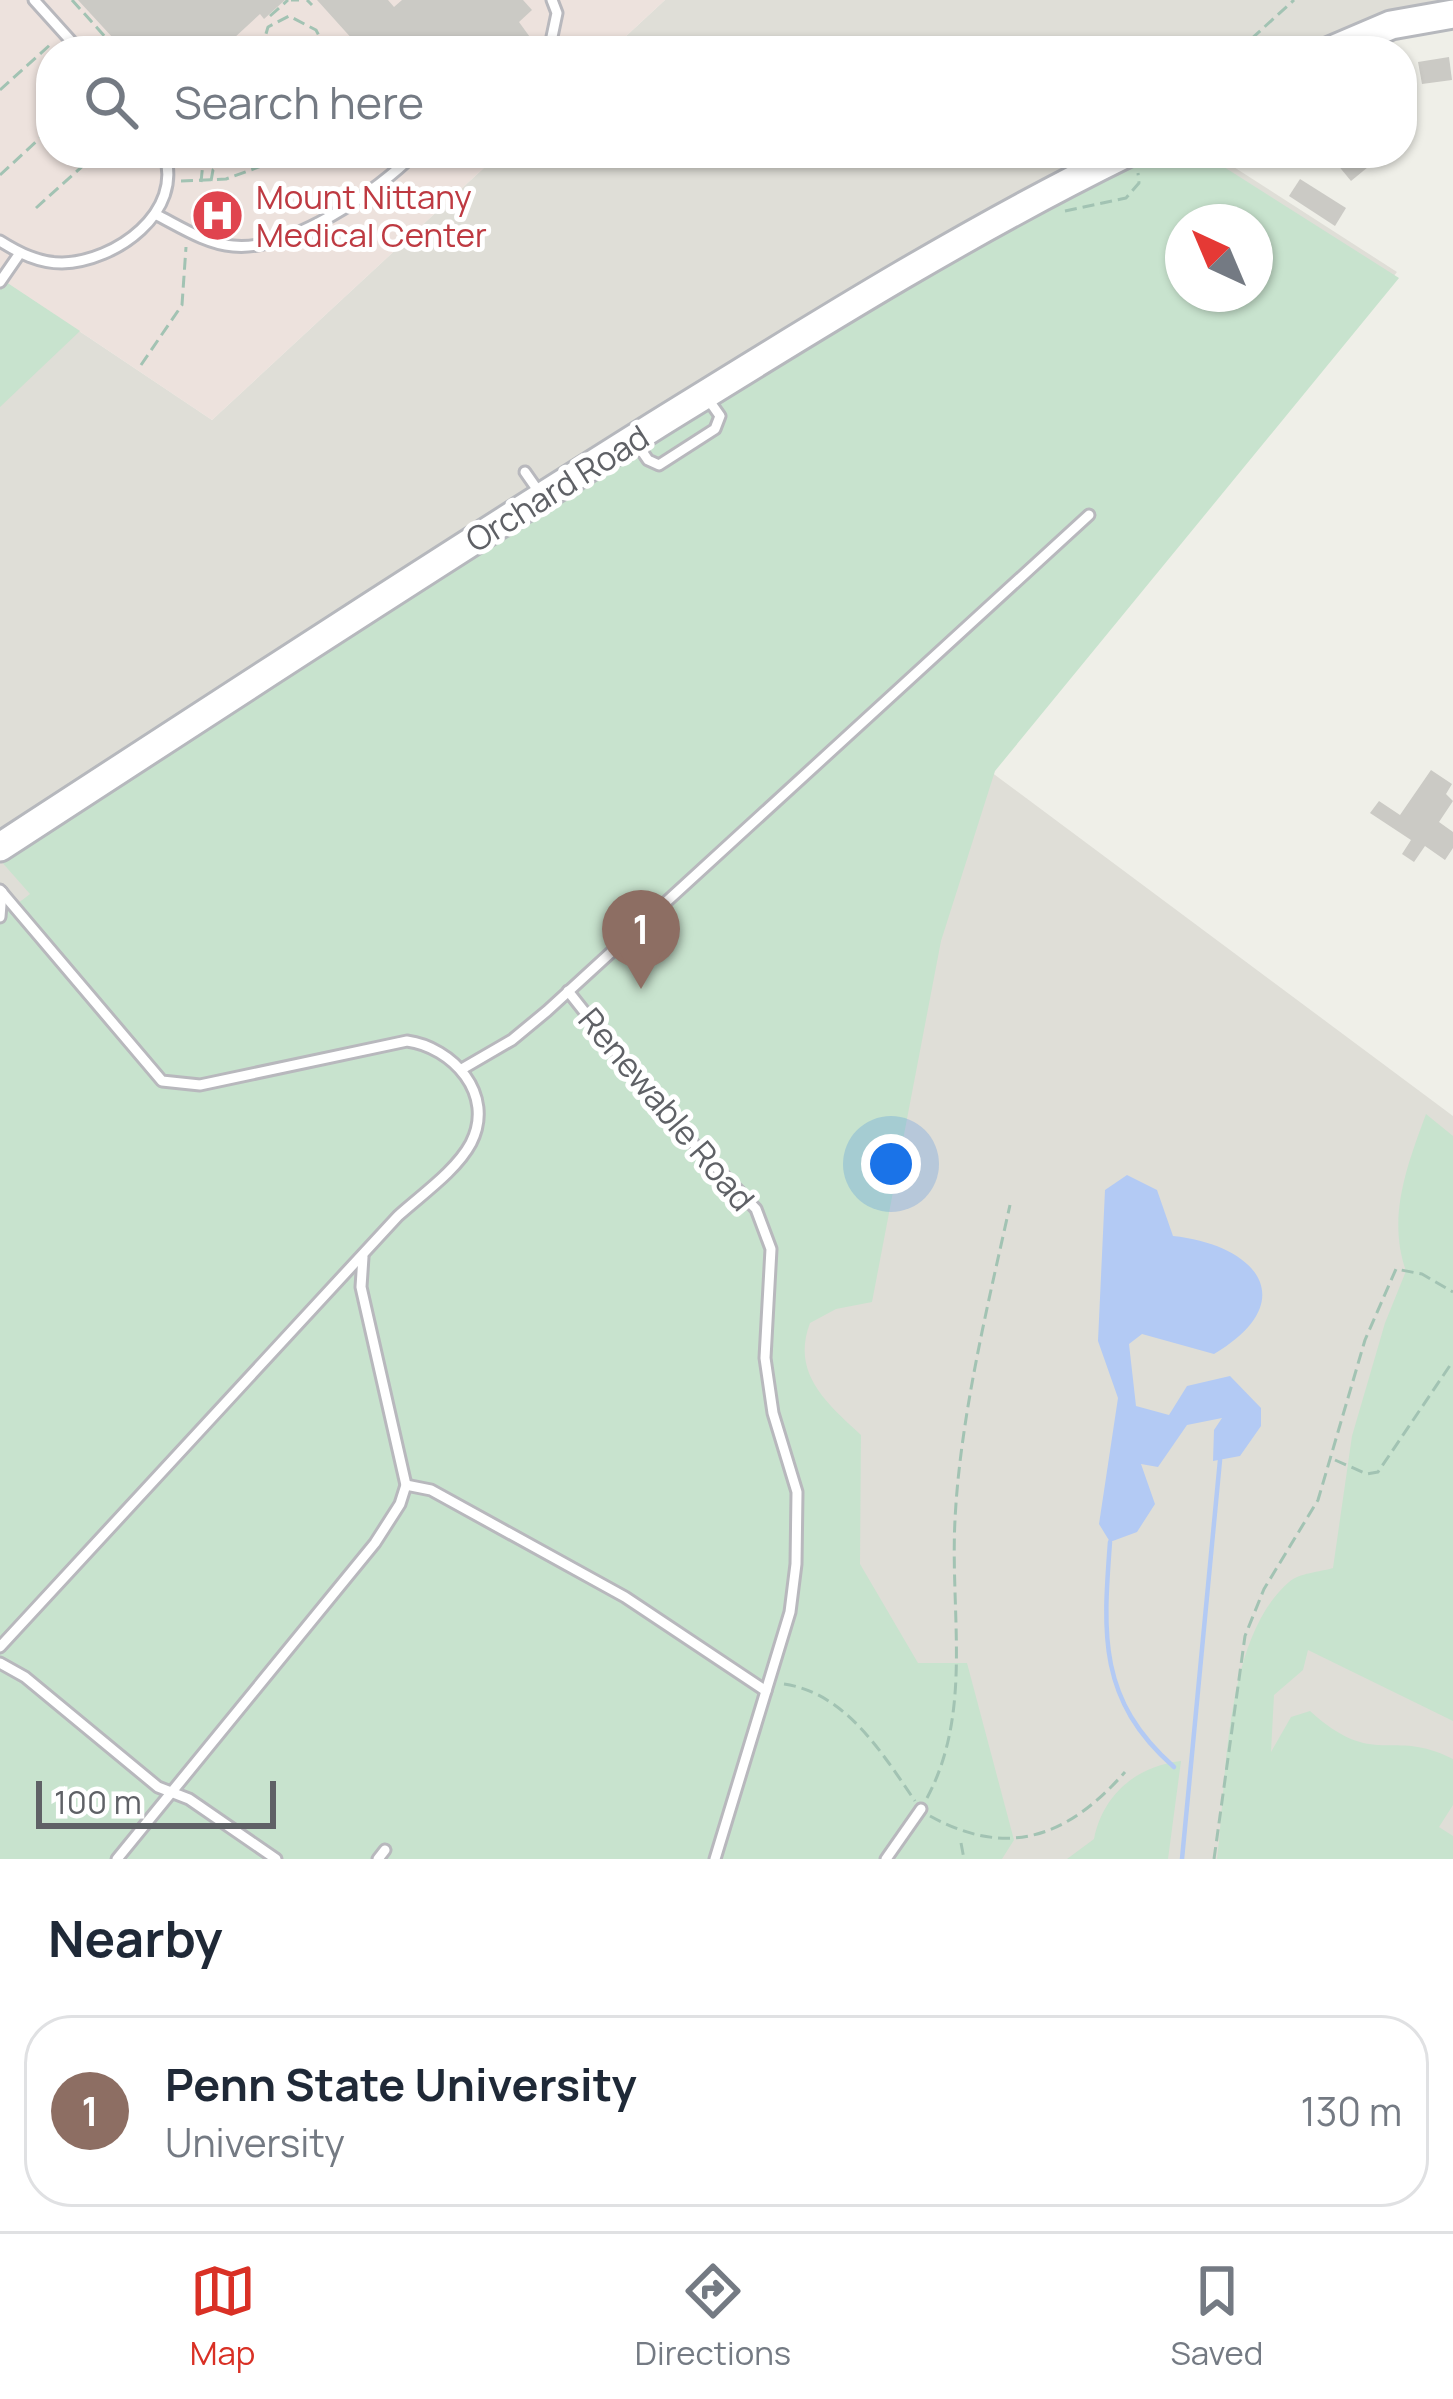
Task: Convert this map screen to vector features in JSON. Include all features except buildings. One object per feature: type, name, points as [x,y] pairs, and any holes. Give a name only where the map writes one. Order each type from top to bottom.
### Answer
[{"type":"street","points":[[1367,36],[1391,26],[1453,14]]},
{"type":"street","name":"Orchard Road","points":[[0,847],[706,394],[1018,205],[1096,168]]},
{"type":"lane","points":[[34,0],[66,36]]},
{"type":"lane","points":[[552,0],[557,13],[552,36]]},
{"type":"lane","points":[[0,241],[50,262],[96,257],[133,236],[154,214],[167,188],[165,168]]},
{"type":"lane","points":[[154,214],[216,242],[249,246],[350,206],[397,168]]},
{"type":"lane","points":[[0,282],[20,253]]},
{"type":"lane","points":[[525,472],[542,497]]},
{"type":"lane","points":[[462,1069],[512,1040],[568,992],[1089,515]]},
{"type":"lane","points":[[0,917],[1,892]]},
{"type":"lane","points":[[0,1648],[365,1252],[469,1147],[476,1112],[462,1069],[437,1047],[388,1041],[200,1085],[163,1082],[1,892]]},
{"type":"lane","name":"Renewable Road","points":[[568,992],[667,1116],[756,1209],[765,1228],[772,1267],[765,1358],[768,1389],[797,1492],[790,1612],[716,1859]]},
{"type":"lane","points":[[117,1859],[375,1543],[400,1504],[406,1485],[361,1287],[365,1252]]},
{"type":"lane","points":[[406,1485],[431,1490],[625,1597],[768,1686]]},
{"type":"lane","points":[[0,1663],[25,1677],[158,1786],[276,1859]]},
{"type":"lane","points":[[886,1859],[921,1809]]},
{"type":"path","points":[[72,0],[105,36]]},
{"type":"path","points":[[265,36],[271,17],[289,0],[299,0]]},
{"type":"path","points":[[1254,36],[1294,0]]},
{"type":"path","points":[[271,17],[308,22],[317,36]]},
{"type":"path","points":[[87,36],[97,27]]},
{"type":"path","points":[[0,90],[36,58]]},
{"type":"path","points":[[0,176],[36,142]]},
{"type":"path","points":[[36,208],[80,168]]},
{"type":"path","points":[[201,184],[203,168]]},
{"type":"path","points":[[211,182],[216,168]]},
{"type":"path","points":[[179,181],[201,184],[257,168]]},
{"type":"path","points":[[141,364],[182,305],[187,239]]},
{"type":"path","points":[[921,1809],[946,1761],[955,1716],[955,1518],[982,1333],[1010,1205]]},
{"type":"path","points":[[1214,1859],[1245,1636],[1264,1589],[1318,1500],[1365,1340],[1396,1269],[1422,1274],[1453,1292]]},
{"type":"path","points":[[1333,1460],[1367,1474],[1378,1472],[1453,1361]]},
{"type":"path","points":[[768,1686],[804,1687],[833,1702],[877,1745],[921,1809],[961,1840],[964,1859]]},
{"type":"path","points":[[1043,1842],[1069,1827],[1125,1772]]},
{"type":"shaded area","name":"Mount Nittany Medical Center","points":[[0,0],[665,0],[626,36],[36,36],[36,168],[484,168],[212,420],[0,278]]},
{"type":"shaded area","points":[[665,0],[1453,0],[1453,6],[1357,36],[626,36]]},
{"type":"shaded area","points":[[484,168],[1075,168],[963,222],[0,831],[0,278],[212,420]]},
{"type":"shaded area","points":[[1125,168],[1235,168],[1397,272],[991,772],[1453,1116],[1453,1859],[0,1859],[0,863],[214,720]]},
{"type":"green space","points":[[1090,168],[1226,168],[1399,278],[995,771],[941,941],[872,1302],[836,1309],[810,1323],[805,1341],[815,1386],[861,1435],[860,1564],[918,1663],[967,1663],[1014,1840],[1002,1859],[0,1859],[0,917],[30,894],[0,860],[0,828]]},
{"type":"green space","points":[[0,278],[80,331],[0,407]]},
{"type":"green space","points":[[1426,1114],[1453,1136],[1453,1721],[1308,1650],[1303,1670],[1274,1695],[1271,1752],[1291,1717],[1310,1711],[1351,1739],[1413,1746],[1453,1759],[1453,1805],[1439,1827],[1453,1836],[1453,1859],[1217,1859],[1232,1711],[1252,1638],[1268,1607],[1289,1582],[1333,1568],[1352,1436],[1385,1323],[1406,1271],[1399,1211],[1406,1172]]},
{"type":"green space","points":[[1181,1761],[1168,1859],[1067,1859],[1094,1839],[1105,1809],[1124,1785],[1150,1769]]},
{"type":"water","points":[[1127,1175],[1157,1190],[1173,1236],[1203,1241],[1246,1263],[1258,1278],[1262,1296],[1257,1314],[1241,1334],[1214,1354],[1142,1334],[1129,1344],[1136,1406],[1169,1415],[1187,1386],[1230,1376],[1261,1408],[1261,1426],[1240,1456],[1213,1461],[1214,1430],[1222,1418],[1187,1425],[1158,1467],[1141,1464],[1155,1504],[1137,1532],[1110,1542],[1099,1524],[1118,1398],[1098,1341],[1105,1190]]},
{"type":"waterway","points":[[1182,1859],[1220,1460]]},
{"type":"waterway","points":[[1110,1542],[1106,1607],[1111,1664],[1131,1717],[1174,1767]]},
{"type":"place","name":"Mount Nittany Medical Center","points":[[217,215]]},
{"type":"place","name":"Penn State University","points":[[641,989]]}]
